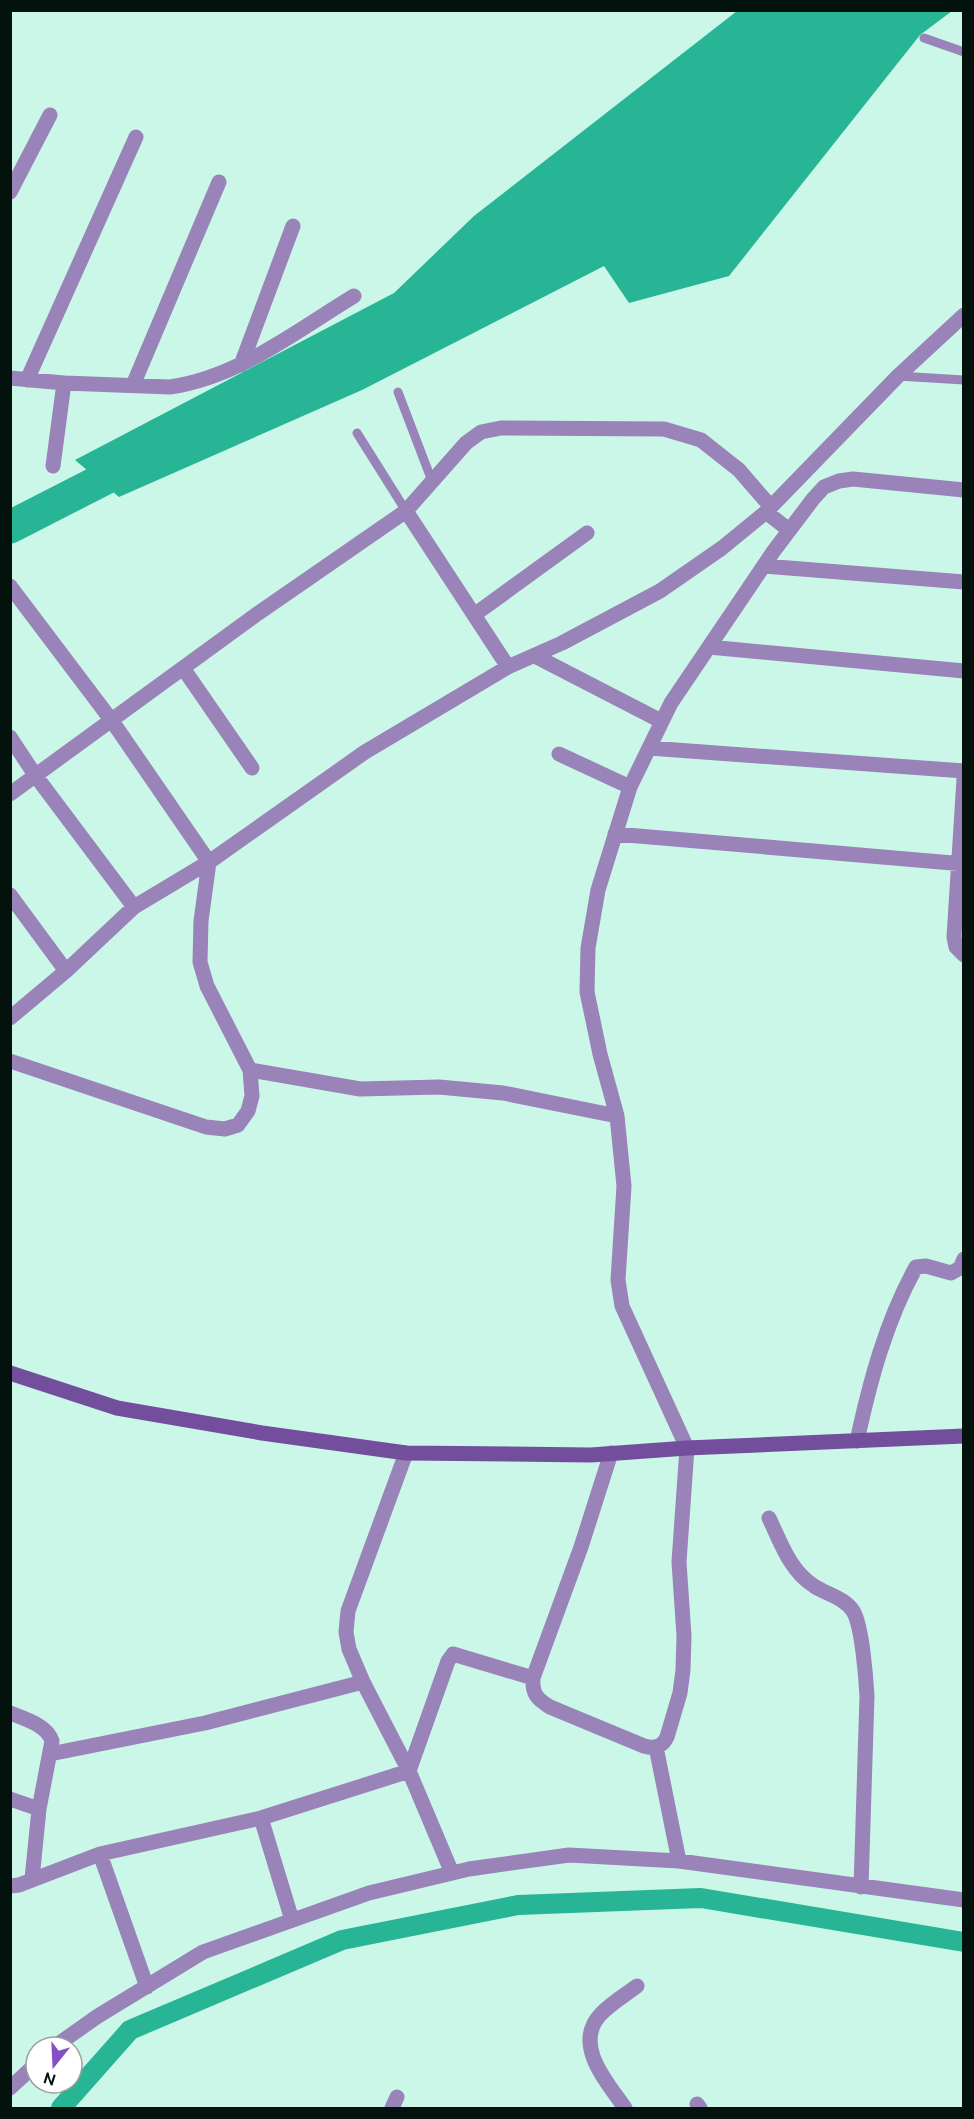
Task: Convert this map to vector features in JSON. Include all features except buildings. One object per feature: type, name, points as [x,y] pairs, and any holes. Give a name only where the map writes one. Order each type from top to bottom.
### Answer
[{"type":"street","points":[[10,192],[50,116]]},
{"type":"street","points":[[27,380],[136,137]]},
{"type":"street","points":[[133,385],[219,182]]},
{"type":"street","points":[[240,365],[293,226]]},
{"type":"street","points":[[10,378],[63,383],[170,387],[187,384],[240,365],[354,296]]},
{"type":"street","points":[[10,1018],[66,971],[134,907],[209,862],[365,752],[508,668],[660,591],[723,548],[768,509],[898,376],[963,315]]},
{"type":"street","points":[[53,466],[63,383]]},
{"type":"street","points":[[10,794],[258,614],[406,511],[466,443],[481,432],[501,428],[664,429],[701,440],[739,470],[768,509],[789,530]]},
{"type":"street","points":[[612,1453],[581,1547],[533,1678],[532,1690],[537,1700],[550,1707],[644,1746],[656,1747],[667,1737],[680,1693],[683,1670],[684,1636],[679,1562],[687,1448],[622,1306],[618,1281],[624,1186],[616,1116],[587,992],[588,948],[598,890],[630,787],[661,722],[764,566],[813,499],[824,488],[839,481],[853,479],[963,490]]},
{"type":"street","points":[[406,511],[508,668]]},
{"type":"street","points":[[474,615],[587,533]]},
{"type":"street","points":[[764,566],[963,582]]},
{"type":"street","points":[[10,586],[112,721],[209,862],[201,921],[200,962],[207,986],[250,1071],[252,1096],[248,1111],[238,1125],[225,1129],[206,1128],[10,1061]]},
{"type":"street","points":[[709,647],[963,671]]},
{"type":"street","points":[[535,656],[661,722]]},
{"type":"street","points":[[183,668],[252,768]]},
{"type":"street","points":[[10,736],[35,775],[134,907]]},
{"type":"street","points":[[649,748],[963,771]]},
{"type":"street","points":[[559,754],[630,787]]},
{"type":"street","points":[[963,779],[961,864],[954,937],[956,947],[963,955]]},
{"type":"street","points":[[615,834],[961,864]]},
{"type":"street","points":[[10,895],[66,971]]},
{"type":"street","points":[[250,1071],[360,1089],[439,1088],[503,1093],[616,1116]]},
{"type":"street","points":[[858,1441],[868,1391],[885,1339],[916,1267],[926,1266],[951,1273],[960,1268],[963,1259]]},
{"type":"street","points":[[10,1373],[117,1408],[262,1433],[406,1453],[612,1453],[963,1436]]},
{"type":"street","points":[[406,1453],[348,1611],[346,1632],[349,1648],[363,1682],[409,1771],[452,1873]]},
{"type":"street","points":[[769,1518],[789,1562],[797,1572],[814,1586],[846,1603],[855,1614],[866,1666],[867,1696],[861,1887]]},
{"type":"street","points":[[409,1771],[448,1661],[453,1654],[533,1678]]},
{"type":"street","points":[[50,1754],[205,1723],[363,1682]]},
{"type":"street","points":[[10,1713],[45,1730],[52,1741],[39,1809],[32,1879]]},
{"type":"street","points":[[656,1747],[680,1861]]},
{"type":"street","points":[[10,1886],[19,1885],[100,1854],[261,1818],[409,1771]]},
{"type":"street","points":[[10,1799],[39,1809]]},
{"type":"street","points":[[261,1818],[292,1920]]},
{"type":"street","points":[[100,1854],[147,1987]]},
{"type":"street","points":[[71,2035],[203,1952],[369,1893],[469,1869],[569,1856],[680,1861],[963,1900]]},
{"type":"street","points":[[625,2109],[602,2076],[590,2049],[590,2030],[601,2014],[637,1986]]},
{"type":"street","points":[[10,2088],[24,2075]]},
{"type":"lane","points":[[924,38],[963,52]]},
{"type":"lane","points":[[898,376],[963,380]]},
{"type":"lane","points":[[398,392],[432,481]]},
{"type":"lane","points":[[357,433],[406,511]]},
{"type":"shaded area","points":[[737,11],[952,11],[920,35],[729,276],[629,303],[604,266],[362,390],[119,497],[75,460],[394,293],[474,216]]},
{"type":"waterway","points":[[10,527],[141,460]]},
{"type":"waterway","points":[[61,2108],[130,2030],[342,1940],[518,1905],[701,1898],[964,1942]]}]
